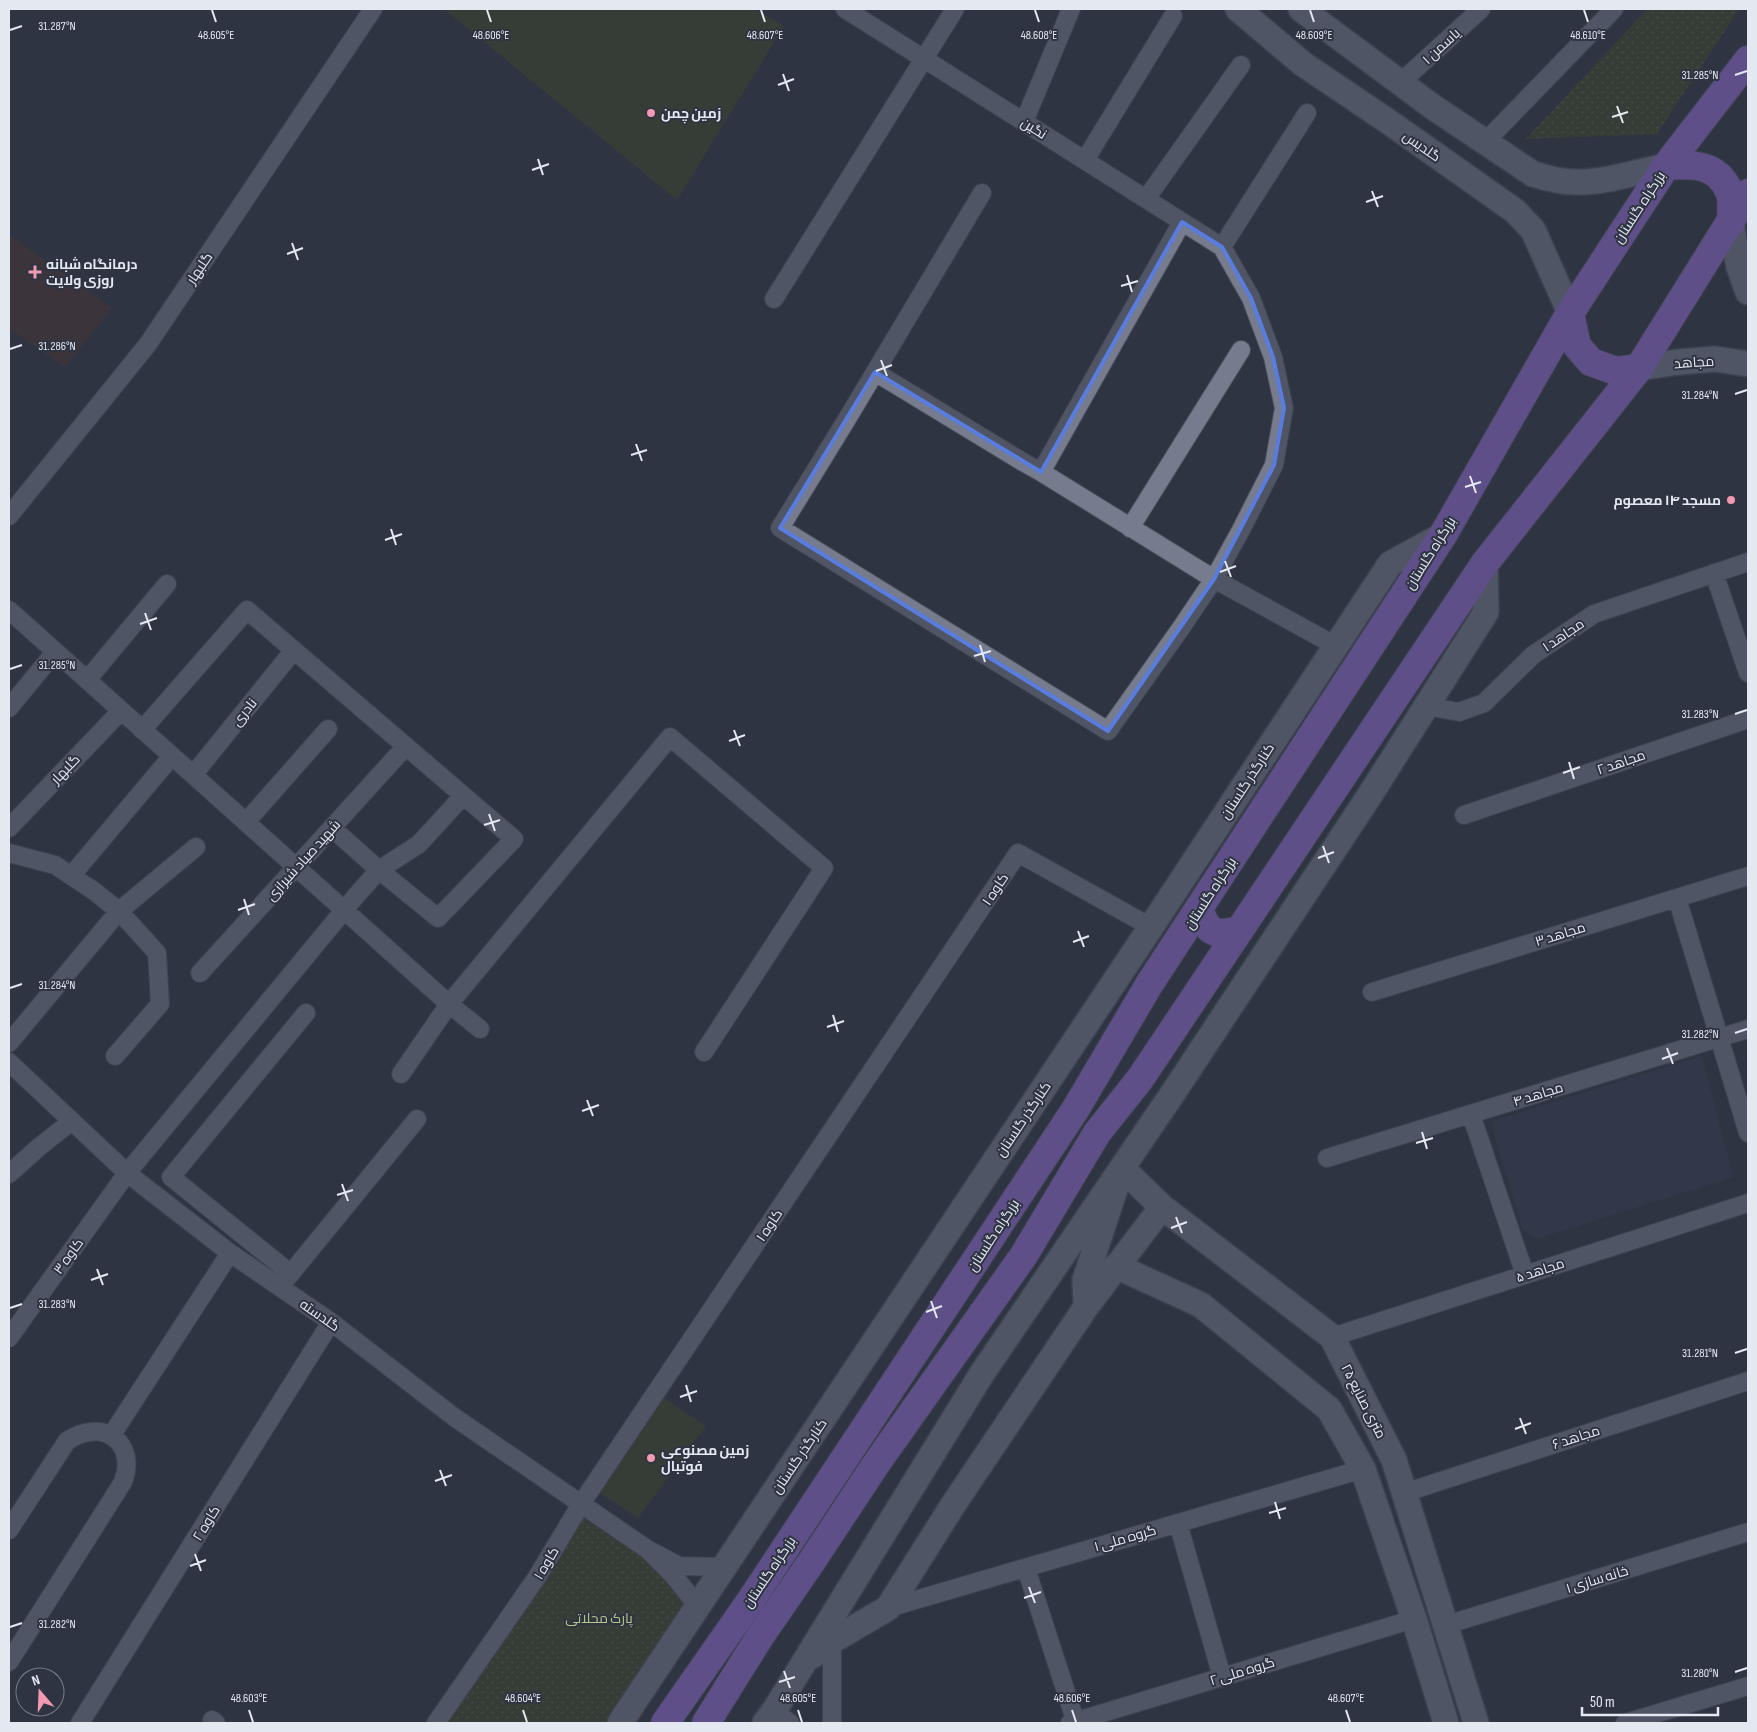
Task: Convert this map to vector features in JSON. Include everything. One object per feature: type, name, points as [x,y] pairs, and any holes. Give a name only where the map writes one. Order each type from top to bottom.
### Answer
[{"type":"highway","name":"بزرگراه گلستان","points":[[666,1723],[751,1600],[1075,1110],[1150,983],[1443,535],[1570,312],[1666,166],[1748,60]]},
{"type":"highway","points":[[1666,166],[1690,164],[1715,171],[1730,192],[1731,223]]},
{"type":"highway","points":[[706,1723],[876,1464],[1024,1255],[1098,1133],[1140,1078],[1485,563],[1639,368],[1748,193]]},
{"type":"highway","points":[[1570,312],[1577,346],[1591,362],[1616,371],[1639,368]]},
{"type":"highway","points":[[1199,909],[1204,924],[1214,932],[1222,934],[1240,930]]},
{"type":"highway","points":[[1178,941],[1195,940],[1203,943],[1212,950],[1216,964]]},
{"type":"street","name":"گلبهار","points":[[11,508],[148,344],[373,9]]},
{"type":"street","points":[[774,299],[955,9]]},
{"type":"street","points":[[1024,122],[1071,9]]},
{"type":"street","name":"گلدیس","points":[[1238,9],[1303,64],[1515,211],[1533,230],[1570,312]]},
{"type":"street","points":[[1301,9],[1400,83],[1533,174],[1575,182],[1605,179],[1666,166]]},
{"type":"street","name":"یاسمن ۱","points":[[1400,83],[1481,9]]},
{"type":"street","points":[[1485,142],[1614,9]]},
{"type":"street","name":"نگین","points":[[856,12],[923,58],[1222,247]]},
{"type":"street","points":[[1085,160],[1172,16]]},
{"type":"street","points":[[1146,199],[1241,64]]},
{"type":"street","points":[[982,193],[780,528],[1108,731],[1214,579],[1274,465],[1284,408],[1273,357],[1251,298],[1222,247],[1307,114]]},
{"type":"street","points":[[1041,472],[1182,222]]},
{"type":"street","points":[[1731,223],[1739,267],[1748,292]]},
{"type":"street","points":[[1130,528],[1241,350]]},
{"type":"street","name":"مجاهد","points":[[1639,368],[1715,359],[1748,364]]},
{"type":"street","points":[[875,372],[1214,579],[1336,646]]},
{"type":"street","name":"کنارگذر گلستان","points":[[620,1723],[1151,927],[1390,564],[1443,535]]},
{"type":"street","name":"۱ مجاهد","points":[[1426,706],[1459,712],[1484,703],[1534,655],[1594,614],[1748,562]]},
{"type":"street","points":[[777,1719],[804,1662],[981,1375],[1179,1085],[1362,806],[1486,612],[1485,563]]},
{"type":"street","points":[[1714,573],[1748,673]]},
{"type":"street","points":[[87,680],[167,584]]},
{"type":"street","points":[[9,610],[296,868],[449,1004],[480,1029]]},
{"type":"street","points":[[142,730],[248,610],[514,839],[438,918],[379,870],[332,828]]},
{"type":"street","name":"نادری","points":[[193,775],[294,650]]},
{"type":"street","points":[[9,708],[55,652]]},
{"type":"street","name":"گلبهار","points":[[9,828],[121,711]]},
{"type":"street","name":"مجاهد ۲","points":[[1464,815],[1748,719]]},
{"type":"street","points":[[246,822],[328,730]]},
{"type":"street","points":[[401,1074],[449,1004],[670,737],[824,868],[704,1052]]},
{"type":"street","name":"شهید صیاد شیرازی","points":[[200,973],[406,746]]},
{"type":"street","points":[[72,876],[172,756]]},
{"type":"street","name":"کاوه ۳","points":[[9,1338],[127,1173],[344,910],[379,870],[419,844],[463,796]]},
{"type":"street","points":[[9,1043],[119,911],[196,847]]},
{"type":"street","points":[[9,853],[55,864],[119,911],[157,953],[160,1004],[116,1056]]},
{"type":"street","name":"کاوه ۱","points":[[436,1723],[537,1577],[581,1504],[1018,854],[1151,927]]},
{"type":"street","name":"مجاهد ۳","points":[[1372,992],[1748,876]]},
{"type":"street","points":[[1677,898],[1748,1134]]},
{"type":"street","points":[[290,1273],[171,1177],[306,1013]]},
{"type":"street","name":"مجاهد ۴","points":[[1327,1158],[1748,1029]]},
{"type":"street","name":"گلدسته","points":[[9,1062],[127,1173],[230,1253],[331,1322],[454,1417],[647,1549]]},
{"type":"street","points":[[1471,1114],[1525,1275]]},
{"type":"street","points":[[279,1287],[417,1119]]},
{"type":"street","points":[[9,1174],[72,1121]]},
{"type":"street","points":[[1086,1306],[1085,1280],[1122,1168]]},
{"type":"street","name":"۲۵ متری صنایع","points":[[1122,1168],[1162,1207],[1332,1337],[1394,1460],[1476,1723]]},
{"type":"street","name":"۵ مجاهد","points":[[1332,1337],[1748,1203]]},
{"type":"street","points":[[804,1662],[832,1641],[888,1608],[953,1505],[1086,1306],[1162,1207]]},
{"type":"street","points":[[111,1436],[230,1253]]},
{"type":"street","points":[[1116,1266],[1201,1305],[1329,1409],[1363,1469],[1414,1619],[1446,1723]]},
{"type":"street","name":"کاوه ۲","points":[[80,1723],[331,1322]]},
{"type":"street","name":"۶ مجاهد","points":[[1404,1493],[1748,1380]]},
{"type":"street","points":[[9,1530],[67,1441],[77,1434],[90,1431],[105,1433],[111,1436],[123,1448],[127,1459],[127,1472],[123,1482],[9,1662]]},
{"type":"street","points":[[1363,1469],[1394,1460]]},
{"type":"street","name":"گروه ملی ۱","points":[[888,1608],[1363,1469]]},
{"type":"street","points":[[1178,1523],[1222,1677]]},
{"type":"street","name":"خانه سازی ۱","points":[[1446,1626],[1748,1532]]},
{"type":"street","points":[[647,1549],[679,1566],[725,1567]]},
{"type":"street","points":[[647,1549],[673,1575],[698,1606]]},
{"type":"street","points":[[1026,1568],[1074,1723]]},
{"type":"street","points":[[832,1616],[832,1723]]},
{"type":"street","name":"گروه ملی ۲","points":[[1074,1723],[1414,1619]]},
{"type":"street","points":[[1625,1723],[1748,1686]]},
{"type":"highlighted area","points":[[1182,222],[1222,247],[1251,298],[1273,357],[1284,408],[1274,465],[1214,579],[1108,731],[780,528],[875,372],[1041,472]]},
{"type":"shaded area","name":"درمانگاه شبانه روزی ولایت","points":[[9,235],[112,308],[65,367],[9,328]]},
{"type":"shaded area","points":[[1702,1056],[1733,1177],[1536,1239],[1522,1227],[1492,1127],[1493,1121]]},
{"type":"green space","name":"زمین چمن","points":[[444,9],[755,9],[784,26],[677,200]]},
{"type":"green space","points":[[1647,9],[1739,9],[1657,134],[1526,139]]},
{"type":"green space","name":"زمین مصنوعی فوتبال","points":[[664,1398],[706,1426],[638,1518],[595,1490]]},
{"type":"green space","name":"پارک محلاتی","points":[[581,1504],[673,1575],[698,1606],[621,1723],[439,1723]]},
{"type":"place","name":"زمین چمن","points":[[651,113]]},
{"type":"place","name":"درمانگاه شبانه روزی ولایت","points":[[35,272]]},
{"type":"place","name":"مسجد ۱۴ معصوم","points":[[1731,500]]},
{"type":"place","name":"زمین مصنوعی فوتبال","points":[[651,1458]]}]
